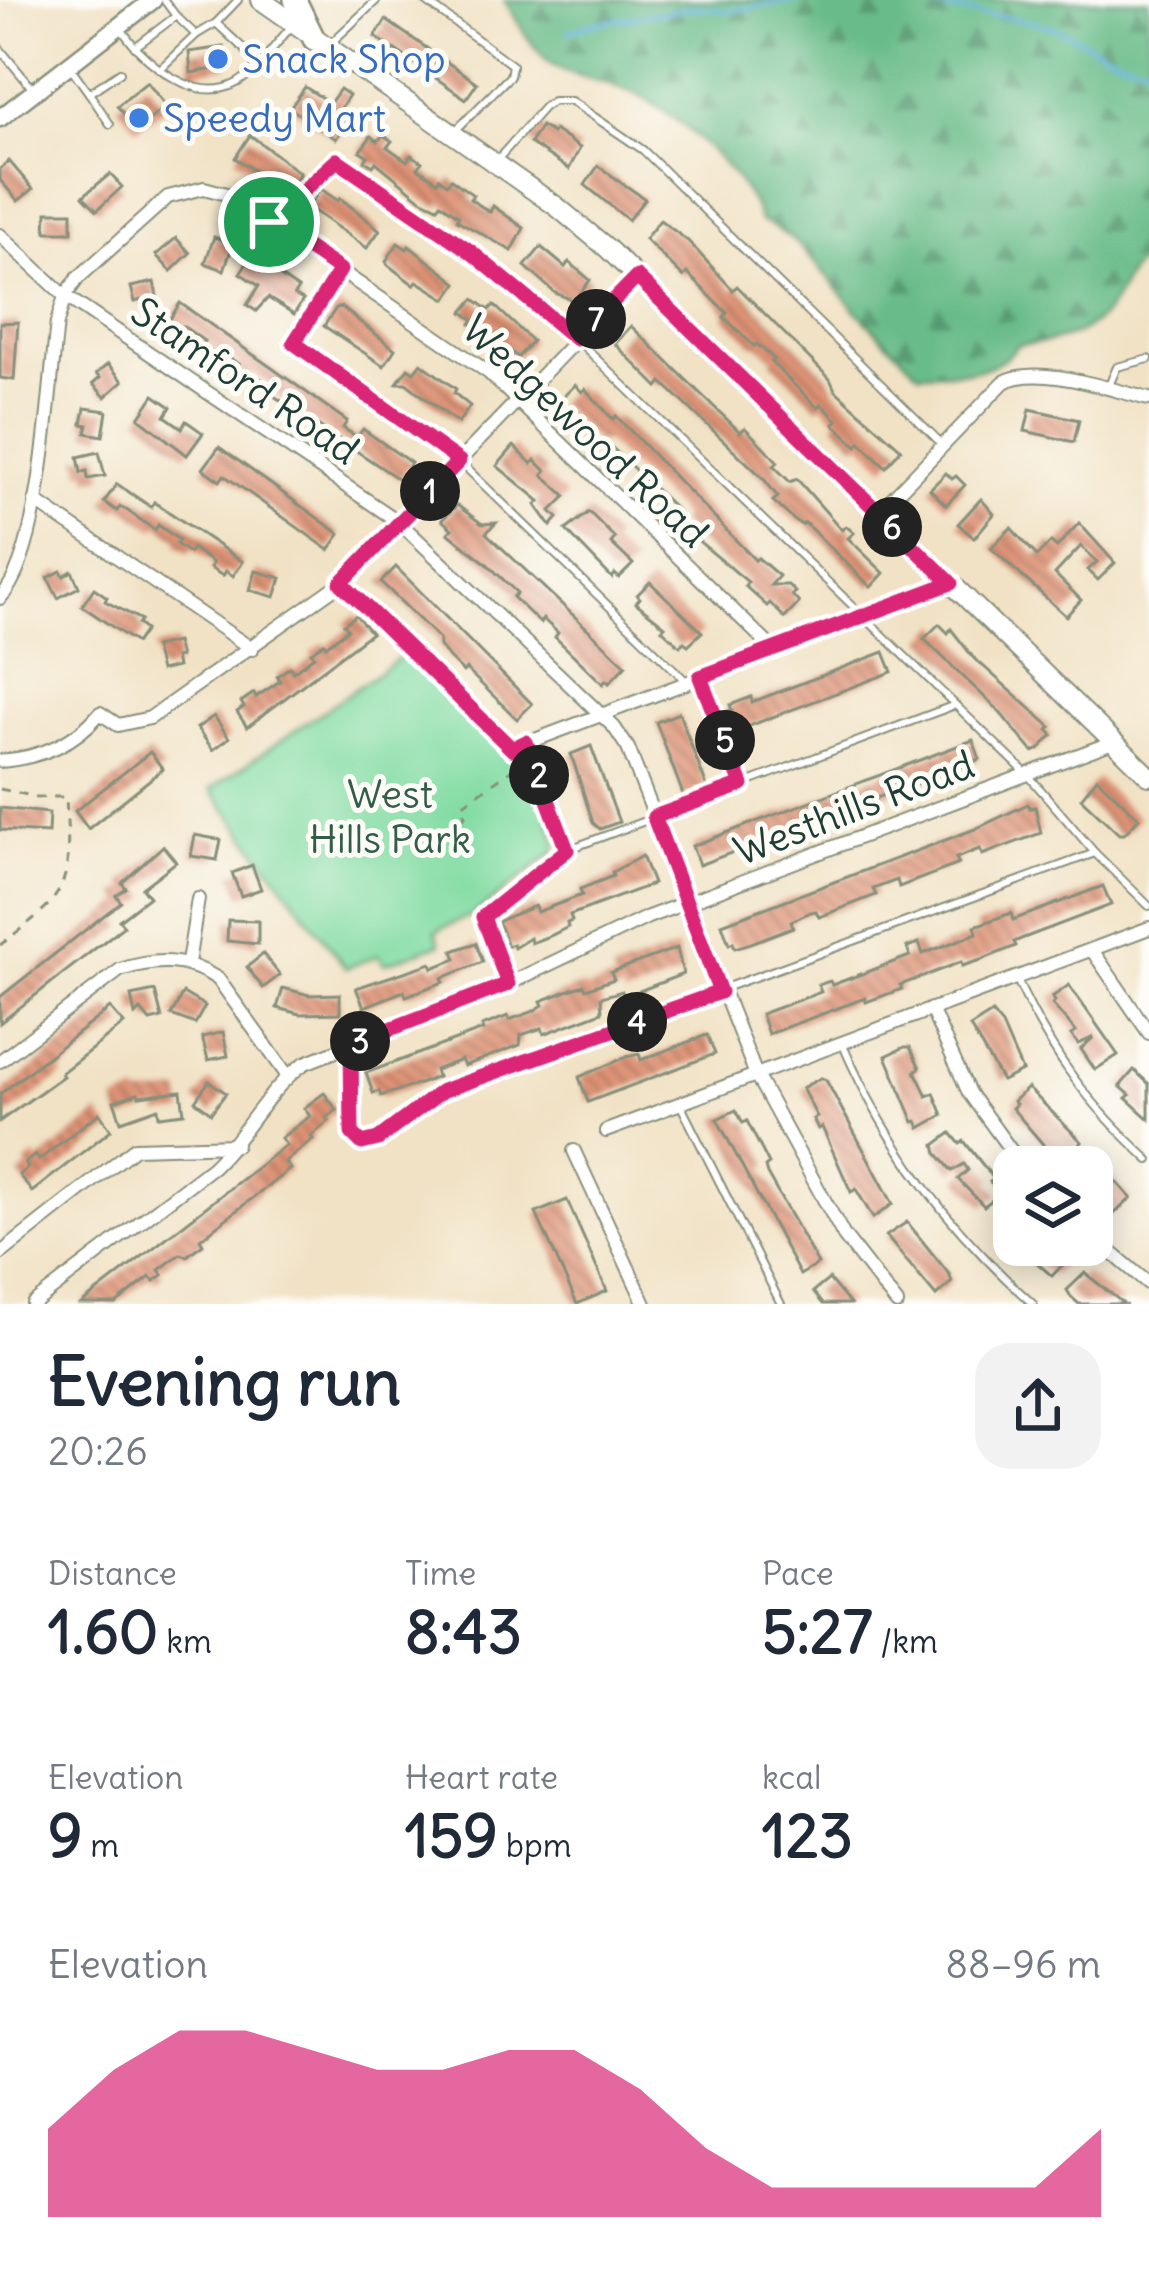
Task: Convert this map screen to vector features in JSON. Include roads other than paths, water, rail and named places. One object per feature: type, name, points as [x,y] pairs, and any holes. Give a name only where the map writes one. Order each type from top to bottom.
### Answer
[{"type":"highway","points":[[295,0],[320,43]]},
{"type":"main road","points":[[261,0],[556,206],[637,277],[1149,776]]},
{"type":"street","points":[[0,118],[153,0]]},
{"type":"street","name":"Wedgewood Road","points":[[65,296],[78,278],[157,206],[191,188],[216,189],[470,357],[773,650]]},
{"type":"street","name":"Stamford Road","points":[[0,235],[65,296],[399,522],[601,715],[628,748],[756,1075],[832,1217],[897,1304]]},
{"type":"street","points":[[0,761],[41,754],[77,736],[100,713],[118,724],[140,723],[341,583],[637,277]]},
{"type":"street","points":[[0,598],[17,575],[35,502],[57,323],[65,296]]},
{"type":"street","points":[[878,513],[1004,382],[1028,374],[1149,399]]},
{"type":"street","points":[[35,502],[252,649]]},
{"type":"street","points":[[512,749],[529,749],[601,715],[951,583]]},
{"type":"street","name":"Westhills Road","points":[[287,1076],[325,1053],[508,984],[648,917],[1113,742]]},
{"type":"street","points":[[188,964],[198,899]]},
{"type":"street","points":[[606,1131],[1149,928]]},
{"type":"street","points":[[1092,950],[1149,1033]]},
{"type":"street","points":[[0,1061],[120,970],[158,961],[188,964],[218,979],[287,1076],[237,1144],[180,1194],[33,1304]]},
{"type":"street","points":[[932,1009],[969,1093],[1008,1146]]},
{"type":"street","points":[[0,1254],[135,1148],[159,1144],[203,1149],[237,1144]]},
{"type":"street","points":[[574,1151],[645,1304]]},
{"type":"street","points":[[1113,1254],[1149,1283]]},
{"type":"lane","points":[[164,0],[196,35]]},
{"type":"lane","points":[[160,69],[238,0]]},
{"type":"lane","points":[[320,43],[376,0]]},
{"type":"lane","points":[[424,0],[512,65],[510,76],[452,134]]},
{"type":"lane","points":[[135,47],[176,16]]},
{"type":"lane","points":[[216,23],[259,63]]},
{"type":"lane","points":[[119,26],[135,47],[185,85],[220,89],[238,82],[293,24]]},
{"type":"lane","points":[[0,49],[34,92]]},
{"type":"lane","points":[[68,65],[110,124]]},
{"type":"lane","points":[[89,93],[121,72]]},
{"type":"lane","points":[[494,163],[544,107],[571,100],[643,150],[944,446]]},
{"type":"lane","points":[[269,222],[337,160],[470,251],[576,339],[1028,775],[1095,853],[1149,906]]},
{"type":"lane","points":[[340,270],[294,343],[459,461],[694,680],[742,785]]},
{"type":"lane","points":[[1108,389],[1117,368],[1149,358]]},
{"type":"lane","points":[[341,583],[512,749]]},
{"type":"lane","points":[[508,984],[483,917],[567,850],[955,705]]},
{"type":"lane","points":[[529,749],[567,850]]},
{"type":"lane","points":[[351,1044],[352,1133],[355,1139],[369,1142],[442,1091],[1095,853]]},
{"type":"lane","points":[[1016,977],[1040,1030],[1077,1087],[1149,1160]]},
{"type":"lane","points":[[842,1042],[898,1154],[965,1236],[1033,1304]]},
{"type":"lane","points":[[680,1103],[781,1304]]},
{"type":"waterway","points":[[569,31],[698,7],[729,11],[800,0]]},
{"type":"waterway","points":[[905,0],[1045,25],[1121,58],[1149,64]]},
{"type":"place","name":"Snack Shop","points":[[218,59]]},
{"type":"place","name":"Speedy Mart","points":[[139,118]]},
{"type":"park label","name":"West Hills Park","points":[[390,816]]}]
